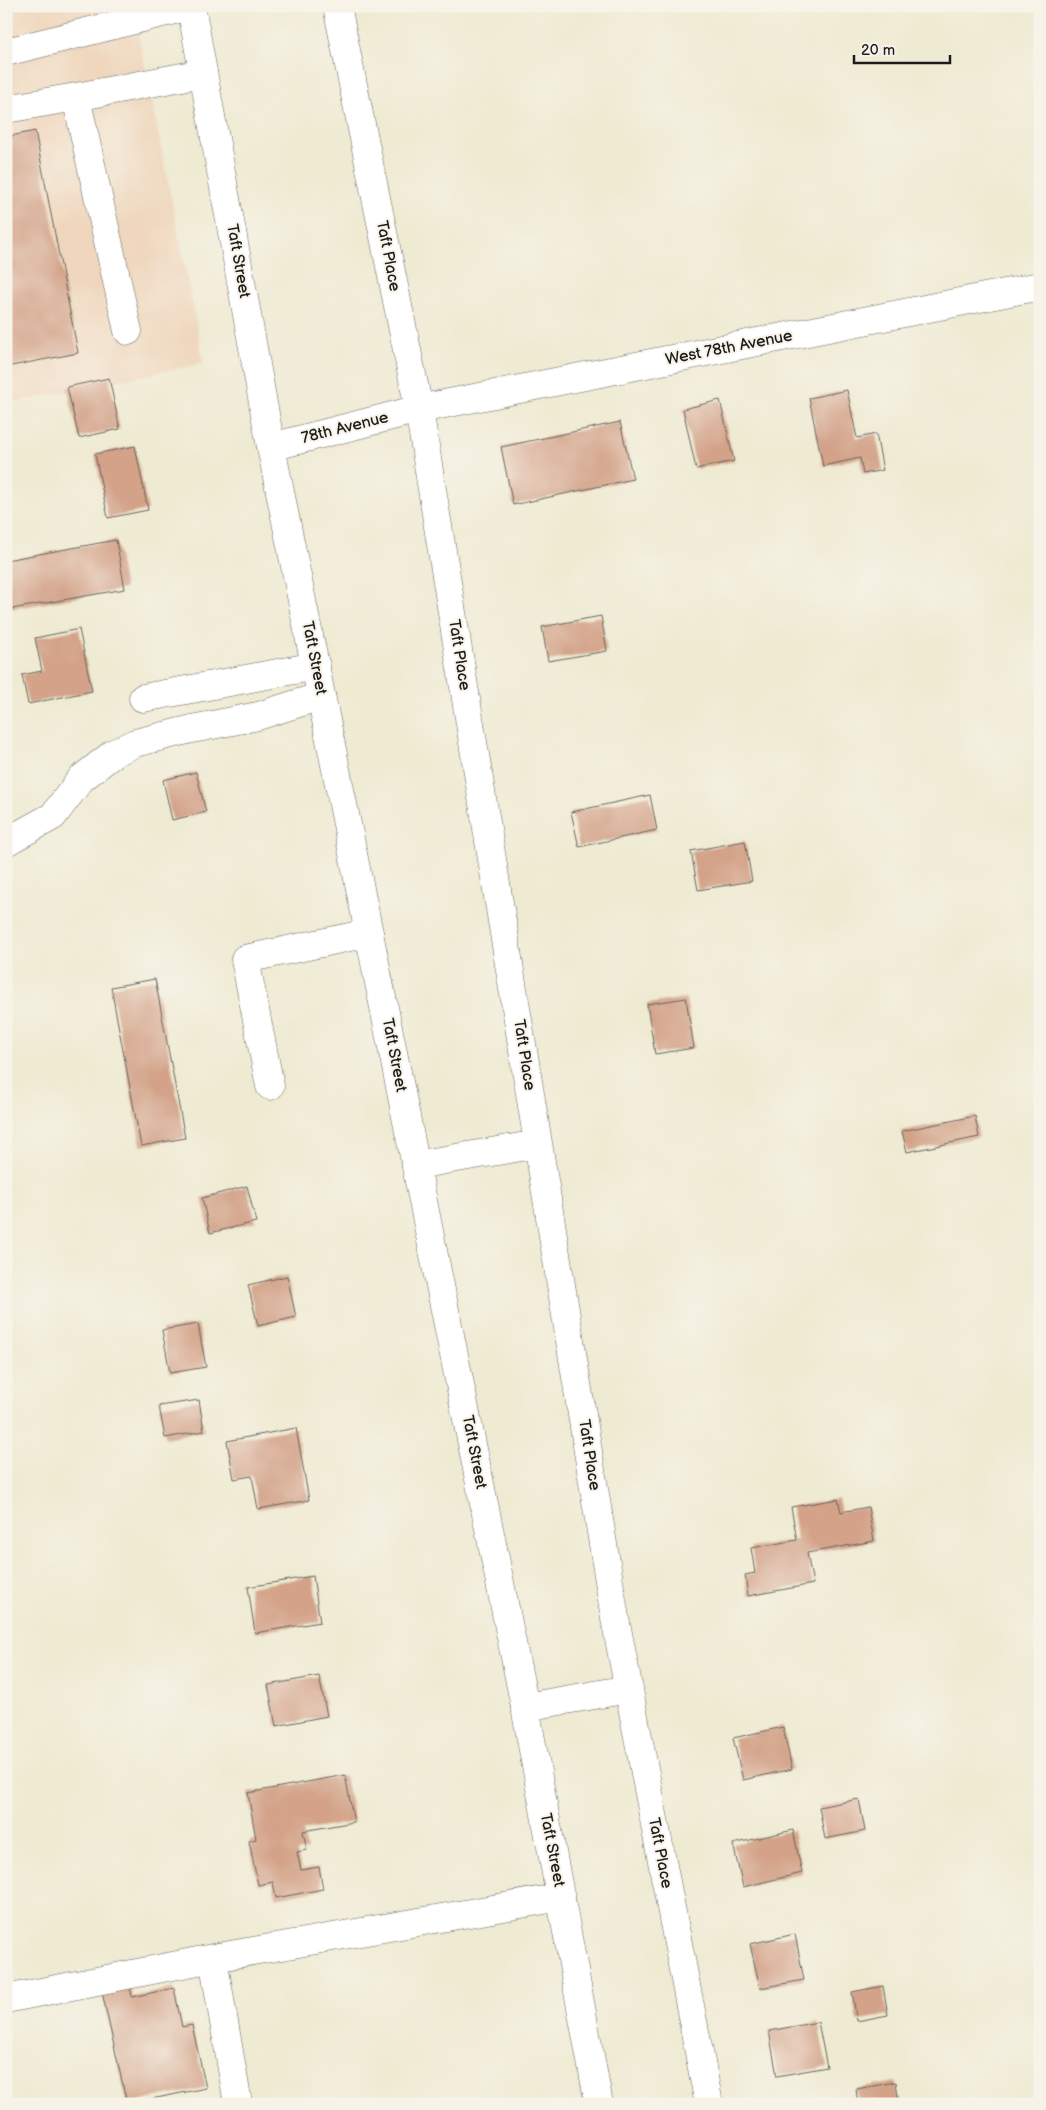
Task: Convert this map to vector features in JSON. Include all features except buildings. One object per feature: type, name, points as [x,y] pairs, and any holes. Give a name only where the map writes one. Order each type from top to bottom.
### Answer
[{"type":"street","points":[[6,52],[191,6]]},
{"type":"street","name":"Taft Street","points":[[191,6],[271,447],[525,1707],[599,2104]]},
{"type":"street","name":"Taft Place","points":[[337,6],[419,409],[614,1608],[708,2104]]},
{"type":"street","points":[[6,109],[76,98],[204,73]]},
{"type":"street","points":[[76,98],[128,331]]},
{"type":"street","name":"West 78th Avenue","points":[[419,409],[1040,286]]},
{"type":"street","name":"78th Avenue","points":[[271,447],[419,409]]},
{"type":"street","points":[[143,698],[316,666]]},
{"type":"street","points":[[6,842],[53,816],[81,780],[114,753],[135,743],[258,716],[321,696]]},
{"type":"street","points":[[270,1086],[245,959],[369,933]]},
{"type":"street","points":[[416,1165],[538,1144]]},
{"type":"street","points":[[525,1707],[629,1689]]},
{"type":"street","points":[[6,1999],[213,1958],[561,1897]]},
{"type":"street","points":[[213,1958],[238,2104]]},
{"type":"shaded area","points":[[6,6],[133,6],[204,363],[6,404]]}]
